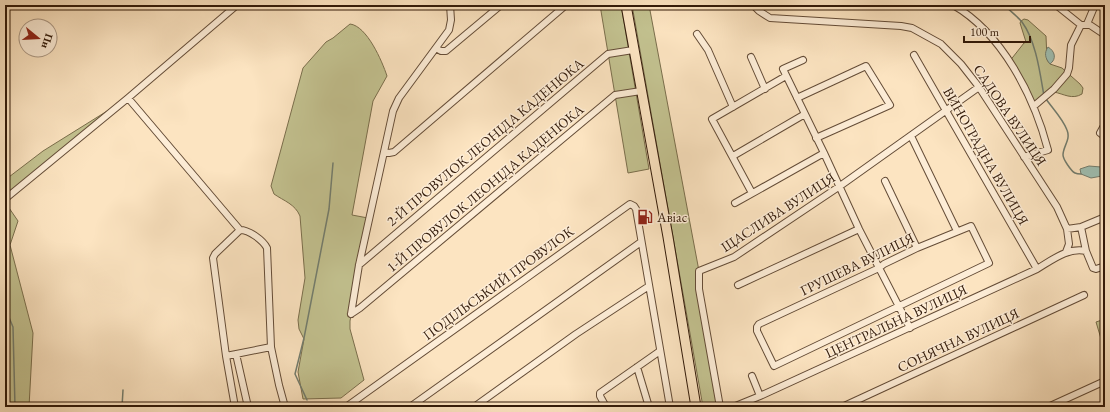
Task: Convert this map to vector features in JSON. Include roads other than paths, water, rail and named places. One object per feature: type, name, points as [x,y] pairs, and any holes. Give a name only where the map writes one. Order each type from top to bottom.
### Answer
[{"type":"highway","points":[[626,5],[668,237],[696,407]]},
{"type":"street","points":[[5,199],[128,98],[237,5]]},
{"type":"street","points":[[359,265],[396,104],[447,33],[451,20],[450,5]]},
{"type":"street","points":[[436,48],[441,51],[446,51],[501,5]]},
{"type":"street","points":[[384,152],[394,152],[566,5]]},
{"type":"street","name":"САДОВА ВУЛИЦЯ","points":[[753,5],[770,18],[885,24],[912,28],[942,44],[961,64],[979,87],[1057,207],[1067,229],[1069,244],[1066,252]]},
{"type":"street","points":[[953,5],[973,18],[988,34],[1019,76],[1034,106],[1044,132],[1048,150],[1024,157]]},
{"type":"street","points":[[1056,5],[1084,25],[1094,27],[1105,35]]},
{"type":"street","points":[[1034,106],[1054,89],[1067,74],[1071,45],[1095,5]]},
{"type":"street","points":[[697,34],[708,50],[733,107]]},
{"type":"street","name":"2-Й ПРОВУЛОК ЛЕОНІДА КАДЕНЮКА","points":[[359,265],[608,54],[633,50]]},
{"type":"street","name":"ВИНОГРАДНА ВУЛИЦЯ","points":[[914,55],[1037,269]]},
{"type":"street","points":[[751,56],[765,88]]},
{"type":"street","points":[[803,60],[783,69],[840,186],[859,230],[910,328]]},
{"type":"street","points":[[797,98],[866,66],[890,105],[816,138]]},
{"type":"street","points":[[752,193],[712,119],[786,76]]},
{"type":"street","name":"ЩАСЛИВА ВУЛИЦЯ","points":[[720,407],[699,289],[699,271],[734,257],[840,186],[979,87]]},
{"type":"street","name":"1-Й ПРОВУЛОК ЛЕОНІДА КАДЕНЮКА","points":[[359,265],[351,314],[444,239],[615,95],[641,91]]},
{"type":"street","points":[[128,98],[240,230]]},
{"type":"street","points":[[733,156],[805,114]]},
{"type":"street","points":[[1105,124],[1100,133],[1105,137]]},
{"type":"street","points":[[911,136],[957,231]]},
{"type":"street","points":[[735,203],[824,153]]},
{"type":"street","points":[[885,181],[917,248]]},
{"type":"street","name":"ПОДІЛЬСЬКИЙ ПРОВУЛОК","points":[[346,407],[628,205],[632,205],[636,209],[670,407]]},
{"type":"street","points":[[1067,229],[1081,227],[1105,218]]},
{"type":"street","name":"ГРУШЕВА ВУЛИЦЯ","points":[[971,226],[989,264],[774,366],[757,331],[759,324],[879,268],[884,264],[917,248],[957,231],[971,226]]},
{"type":"street","points":[[1081,227],[1086,251],[1093,268],[1096,270],[1105,266]]},
{"type":"street","points":[[235,407],[226,356],[213,258],[215,254],[240,230],[246,230],[262,242],[267,248],[271,347],[285,407]]},
{"type":"street","points":[[738,285],[859,230]]},
{"type":"street","points":[[410,407],[641,242]]},
{"type":"street","points":[[1066,252],[1079,250],[1086,251]]},
{"type":"street","name":"ЦЕНТРАЛЬНА ВУЛИЦЯ","points":[[733,407],[910,328],[1037,269],[1066,252]]},
{"type":"street","points":[[474,407],[576,334],[649,286]]},
{"type":"street","name":"СОНЯЧНА ВУЛИЦЯ","points":[[842,407],[1084,295]]},
{"type":"street","points":[[226,356],[271,347]]},
{"type":"street","points":[[606,407],[600,393],[660,351]]},
{"type":"street","points":[[236,354],[248,407]]},
{"type":"street","points":[[637,367],[649,407]]},
{"type":"street","points":[[752,376],[760,396]]},
{"type":"street","points":[[1048,407],[1105,381]]},
{"type":"waterway","points":[[1004,5],[1022,22],[1031,38],[1037,58],[1044,96]]},
{"type":"waterway","points":[[1046,99],[1067,130],[1068,137],[1063,152],[1064,159],[1073,172],[1076,174],[1081,174]]},
{"type":"waterway","points":[[307,400],[295,374],[304,338],[329,209],[333,163]]},
{"type":"waterway","points":[[5,308],[13,327],[15,407]]},
{"type":"waterway","points":[[122,407],[123,390]]},
{"type":"place","name":"Авіас","points":[[645,217]]}]
